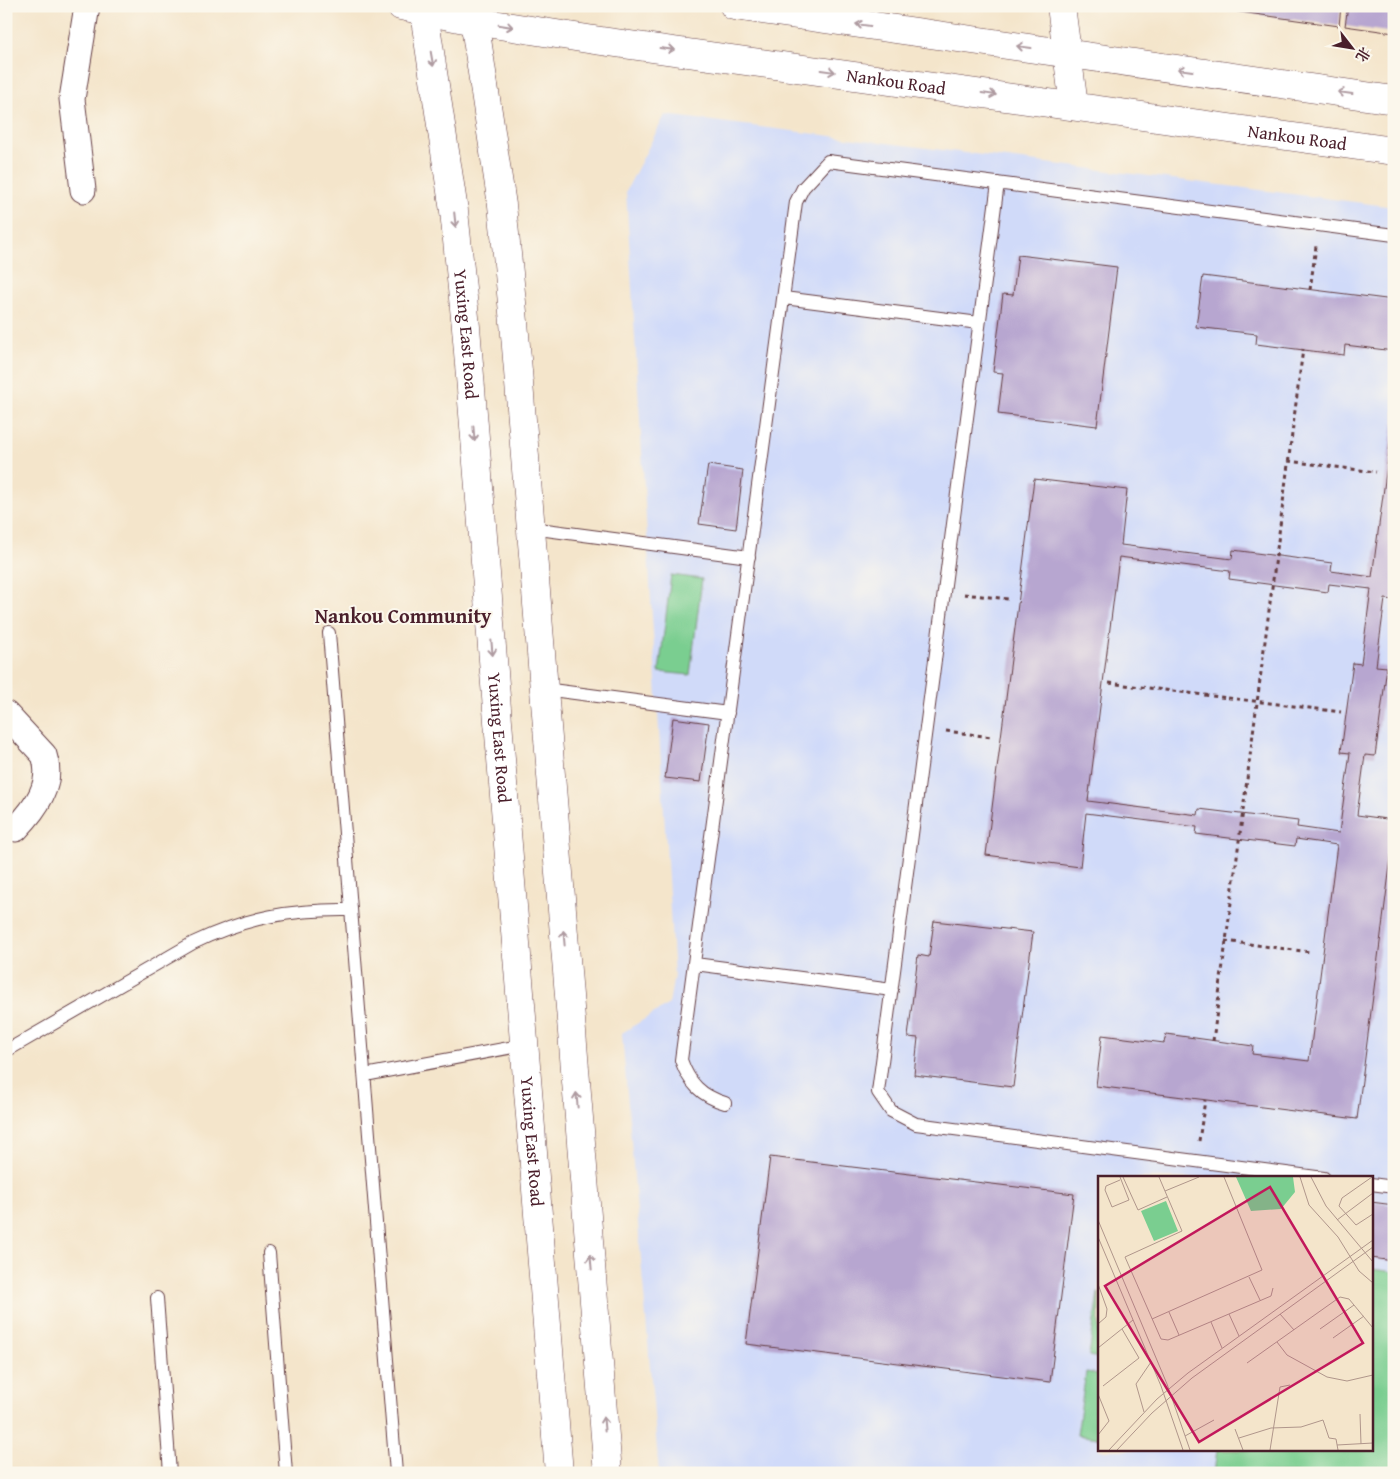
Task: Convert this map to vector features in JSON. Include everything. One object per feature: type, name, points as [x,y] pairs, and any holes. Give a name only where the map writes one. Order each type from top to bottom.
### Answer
[{"type":"main road","points":[[734,6],[1394,100]]},
{"type":"main road","points":[[1061,6],[1074,106]]},
{"type":"main road","name":"Nankou Road","points":[[416,8],[473,14],[594,40],[1394,151]]},
{"type":"main road","name":"Yuxing East Road","points":[[416,8],[453,201],[466,327],[559,1473]]},
{"type":"main road","points":[[473,14],[502,205],[531,528],[608,1473]]},
{"type":"street","points":[[83,190],[72,99],[87,6]]},
{"type":"street","points":[[6,714],[44,755],[47,764],[48,781],[45,790],[16,828]]},
{"type":"lane","points":[[726,1103],[714,1100],[693,1085],[681,1060],[796,202],[803,188],[828,161],[1394,235]]},
{"type":"lane","points":[[998,183],[878,1092],[891,1111],[903,1119],[916,1124],[1309,1176]]},
{"type":"lane","points":[[784,298],[979,323]]},
{"type":"lane","points":[[531,528],[749,557]]},
{"type":"lane","points":[[329,633],[396,1473]]},
{"type":"lane","points":[[544,689],[728,713]]},
{"type":"lane","points":[[6,1050],[193,943],[222,929],[253,919],[285,912],[351,910]]},
{"type":"lane","points":[[694,964],[892,990]]},
{"type":"lane","points":[[365,1075],[524,1045]]},
{"type":"lane","points":[[1372,1184],[1394,1187]]},
{"type":"lane","points":[[269,1253],[286,1473]]},
{"type":"lane","points":[[157,1298],[170,1473]]},
{"type":"path","points":[[1310,290],[1319,225]]},
{"type":"path","points":[[1213,1041],[1303,349]]},
{"type":"path","points":[[1288,461],[1376,472]]},
{"type":"path","points":[[1109,683],[1341,712]]},
{"type":"path","points":[[926,729],[992,737]]},
{"type":"path","points":[[1225,941],[1310,952]]},
{"type":"path","points":[[1197,1161],[1205,1100]]},
{"type":"shaded area","points":[[665,115],[1394,207],[1394,1473],[659,1473],[622,1033],[669,1004],[674,976],[626,191]]},
{"type":"green space","points":[[671,575],[702,579],[690,675],[659,672]]},
{"type":"green space","points":[[1372,1269],[1394,1272],[1394,1473],[1214,1473],[1217,1452],[1372,1452]]},
{"type":"green space","points":[[1098,1293],[1098,1358],[1089,1356]]},
{"type":"green space","points":[[1086,1372],[1098,1374],[1098,1438],[1077,1435]]},
{"type":"building","points":[[1198,6],[1341,6],[1339,26]]},
{"type":"building","points":[[1348,6],[1394,6],[1394,33],[1345,26]]},
{"type":"building","points":[[1018,255],[1117,267],[1097,426],[998,414],[1003,373],[993,372],[1003,294],[1013,295]]},
{"type":"building","points":[[1203,276],[1394,300],[1394,351],[1345,345],[1344,355],[1256,344],[1257,334],[1196,327]]},
{"type":"building","points":[[1393,421],[1394,600],[1385,599],[1376,666],[1387,667],[1375,756],[1365,755],[1357,815],[1394,820],[1394,835],[1357,1119],[1096,1086],[1102,1035],[1164,1043],[1166,1034],[1253,1046],[1252,1054],[1309,1061],[1337,845],[1296,839],[1295,846],[1196,834],[1197,827],[1086,813],[1080,867],[986,855],[1034,479],[1127,490],[1121,545],[1232,559],[1233,550],[1332,563],[1331,571],[1372,577]],"holes":[[[1119,557],[1230,571],[1229,579],[1328,592],[1329,584],[1371,589],[1361,664],[1353,663],[1341,752],[1350,753],[1339,833],[1297,827],[1298,821],[1199,809],[1198,815],[1088,801]]]},
{"type":"building","points":[[708,465],[743,470],[736,529],[699,524]]},
{"type":"building","points":[[673,718],[709,723],[701,782],[665,778]]},
{"type":"building","points":[[934,921],[1033,932],[1013,1087],[914,1075],[918,1038],[908,1037],[918,955],[929,957]]},
{"type":"building","points":[[770,1157],[1074,1194],[1050,1382],[746,1344]]},
{"type":"building","points":[[1372,1202],[1394,1205],[1394,1261],[1372,1258]]},
{"type":"district","name":"Nankou Community","points":[[403,616]]}]
